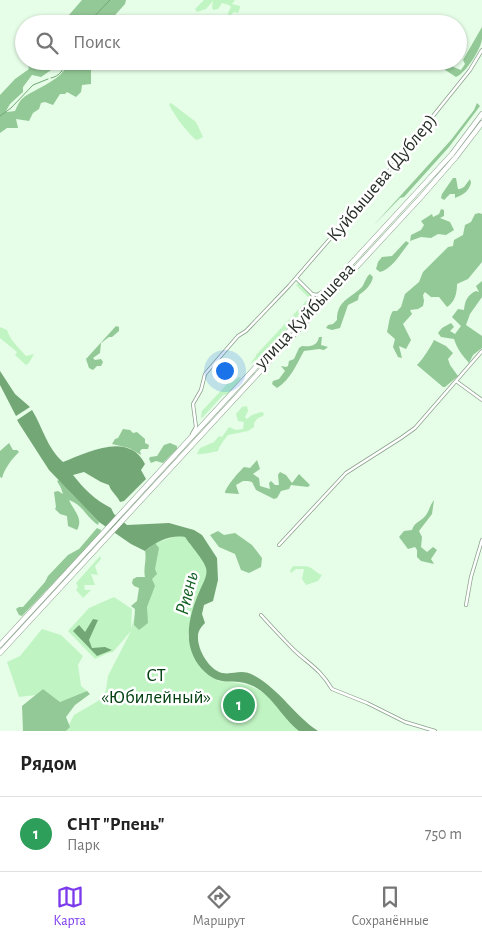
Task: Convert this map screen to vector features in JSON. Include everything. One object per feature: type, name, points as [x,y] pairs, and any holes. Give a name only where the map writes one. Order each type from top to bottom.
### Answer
[{"type":"highway","name":"улица Куйбышева","points":[[124,515],[184,446],[452,154],[482,114]]},
{"type":"highway","name":"улица Куйбышева","points":[[124,515],[422,196],[456,157],[482,123]]},
{"type":"highway","points":[[0,646],[124,515]]},
{"type":"highway","points":[[0,653],[107,533]]},
{"type":"street","name":"Куйбышева (Дублер)","points":[[184,446],[196,427],[193,404],[202,390],[205,374],[238,336],[246,331],[296,278],[389,170],[470,70],[482,50]]},
{"type":"street","points":[[296,278],[314,298],[303,316]]},
{"type":"street","points":[[312,294],[317,295],[332,285]]},
{"type":"street","points":[[279,545],[346,473],[415,428],[482,351]]},
{"type":"street","points":[[456,381],[482,400]]},
{"type":"street","points":[[466,605],[471,576],[482,540]]},
{"type":"street","points":[[262,615],[295,651],[312,663],[326,678],[332,689],[367,703],[405,722],[435,731]]},
{"type":"green space","points":[[204,0],[235,0],[232,4],[240,6],[238,13],[234,12],[230,15],[228,13],[231,7],[229,5],[222,3],[218,9],[213,10],[213,1],[206,9],[197,12],[195,9]]},
{"type":"green space","points":[[171,103],[196,122],[203,137],[197,140],[190,135],[173,112],[169,104]]},
{"type":"green space","points":[[298,283],[311,295],[311,302],[263,355],[250,364],[256,355],[309,298],[296,285]]},
{"type":"green space","points":[[0,327],[7,330],[13,341],[26,356],[34,354],[29,363],[26,365],[15,355],[17,352],[0,338]]},
{"type":"green space","points":[[240,377],[241,379],[228,394],[223,395],[202,418],[202,411],[228,383]]},
{"type":"green space","points":[[247,406],[248,411],[245,417],[247,419],[252,415],[264,413],[254,423],[254,427],[248,431],[228,435],[218,451],[197,454],[200,448],[214,442],[219,436],[222,437],[229,427],[236,430],[243,429],[244,422],[238,421],[236,414],[242,407]]},
{"type":"green space","name":"СТ «Юбилейный»","points":[[182,536],[185,537],[201,558],[207,571],[193,610],[188,637],[218,681],[244,684],[265,694],[299,731],[66,731],[74,715],[98,701],[106,690],[108,676],[131,631],[113,652],[95,659],[68,631],[89,608],[114,597],[132,609],[131,629],[155,543]]},
{"type":"green space","points":[[100,556],[101,559],[95,566],[98,575],[91,574],[95,585],[84,585],[85,590],[91,590],[83,598],[76,590],[78,587],[76,583]]},
{"type":"green space","points":[[293,566],[309,567],[322,575],[318,581],[306,585],[302,579],[304,569],[296,569],[291,573],[290,571]]},
{"type":"green space","points":[[42,629],[61,635],[83,656],[78,665],[81,686],[87,691],[60,702],[43,689],[36,695],[19,697],[7,662],[20,656]]},
{"type":"shaded area","points":[[82,0],[126,0],[125,4],[115,15],[69,15]]},
{"type":"shaded area","points":[[482,27],[482,39],[479,49],[467,67],[467,53]]},
{"type":"shaded area","points":[[28,70],[51,70],[41,77],[32,75],[23,87],[23,92],[10,104],[7,112],[15,111],[23,98],[56,78],[64,70],[91,70],[91,84],[82,85],[81,92],[76,97],[67,92],[60,94],[53,105],[45,102],[41,103],[39,109],[33,113],[29,121],[16,119],[18,128],[7,128],[0,133],[0,95],[15,79]]},
{"type":"shaded area","points":[[445,70],[464,70],[456,77]]},
{"type":"shaded area","points":[[477,103],[480,106],[449,147],[404,197],[400,198],[373,226],[451,140],[474,110]]},
{"type":"shaded area","points":[[453,178],[456,178],[458,189],[464,187],[470,179],[470,186],[461,196],[455,198],[455,194],[450,194],[444,200],[441,198],[442,194]]},
{"type":"shaded area","points":[[441,209],[444,210],[444,216],[440,218],[450,222],[454,230],[446,235],[438,234],[431,238],[421,237],[410,241],[411,235],[421,230],[424,225],[421,221],[432,214],[433,217],[439,214]]},
{"type":"shaded area","points":[[475,214],[482,214],[482,262],[468,279],[457,284],[455,297],[447,307],[439,297],[431,297],[425,292],[423,295],[423,306],[410,310],[412,314],[403,324],[411,340],[406,349],[399,346],[402,358],[398,357],[393,347],[395,339],[387,332],[393,311],[397,311],[401,307],[405,294],[419,282],[423,272],[448,247],[453,246],[454,240],[463,235],[465,225],[471,222]]},
{"type":"shaded area","points":[[406,241],[409,243],[388,268],[380,272],[376,269],[382,257],[392,256]]},
{"type":"shaded area","points":[[370,274],[373,277],[371,282],[359,295],[358,300],[348,305],[340,328],[332,330],[326,328],[337,320],[341,304],[361,288]]},
{"type":"shaded area","points":[[482,281],[482,297],[470,314],[466,325],[482,336],[482,348],[473,355],[469,363],[458,349],[454,339],[441,337],[438,333],[442,328],[451,323],[454,327],[450,331],[455,334],[461,326],[452,317],[458,309],[464,310],[470,294],[476,291],[479,292],[476,286]]},
{"type":"shaded area","points":[[116,326],[119,327],[119,331],[101,343],[100,353],[93,358],[95,360],[101,359],[103,362],[101,366],[97,366],[93,370],[89,368],[86,359]]},
{"type":"shaded area","points":[[319,337],[322,337],[321,345],[328,347],[324,350],[304,351],[286,380],[277,388],[272,384],[285,371],[281,366],[288,366],[289,361],[294,359],[299,348],[313,345]]},
{"type":"shaded area","points":[[434,340],[446,346],[453,353],[448,359],[458,376],[445,387],[417,365]]},
{"type":"shaded area","points":[[0,371],[15,394],[30,407],[16,416],[0,385]]},
{"type":"shaded area","points":[[32,410],[49,444],[63,462],[84,453],[107,447],[119,446],[129,448],[138,454],[145,464],[141,470],[146,479],[124,501],[120,502],[109,485],[84,472],[73,475],[90,494],[111,508],[114,514],[127,525],[169,523],[194,530],[202,535],[217,558],[218,580],[213,601],[204,605],[202,614],[205,623],[198,634],[198,641],[202,653],[208,663],[217,671],[222,673],[246,672],[264,682],[318,731],[299,731],[260,690],[246,683],[215,679],[201,668],[191,650],[189,630],[196,600],[205,579],[206,568],[203,561],[185,537],[174,537],[164,540],[154,544],[145,551],[131,544],[99,522],[49,470],[17,420]]},
{"type":"shaded area","points":[[123,429],[130,430],[133,433],[137,432],[145,439],[145,443],[149,445],[148,449],[142,449],[140,451],[141,455],[129,448],[112,444]]},
{"type":"shaded area","points":[[9,443],[13,450],[19,452],[9,464],[2,478],[0,477],[0,451]]},
{"type":"shaded area","points":[[170,443],[177,446],[177,449],[163,463],[156,461],[151,463],[150,457],[157,456],[164,445]]},
{"type":"shaded area","points":[[257,460],[260,469],[253,474],[259,478],[260,486],[270,489],[269,483],[271,481],[275,485],[279,485],[278,475],[280,472],[286,475],[292,483],[299,474],[310,485],[308,487],[291,485],[289,489],[281,491],[277,498],[274,499],[256,490],[252,482],[248,481],[243,481],[236,485],[239,494],[225,493],[230,483],[242,469],[244,467],[250,468]]},
{"type":"shaded area","points":[[59,480],[99,522],[98,525],[78,505],[69,500],[79,518],[79,526],[77,530],[68,526],[67,516],[60,514],[55,509],[54,492],[58,491],[63,494],[57,481]]},
{"type":"shaded area","points":[[434,500],[432,514],[419,531],[422,537],[421,547],[427,552],[433,547],[437,550],[431,559],[434,564],[421,561],[417,557],[415,547],[408,549],[399,537],[404,531],[412,530],[427,513]]},
{"type":"shaded area","points":[[97,528],[101,530],[100,534],[22,616],[19,615],[16,609],[23,607],[48,576],[68,555],[79,549]]},
{"type":"shaded area","points":[[218,531],[224,535],[235,533],[252,545],[262,558],[261,567],[249,573],[241,570],[235,554],[219,547],[210,535]]},
{"type":"shaded area","points":[[155,543],[159,548],[155,569],[157,574],[152,579],[155,586],[147,607],[148,623],[139,630],[134,625],[135,609],[131,606],[137,601],[139,588],[132,583],[133,579],[137,577],[145,577],[145,551]]},
{"type":"shaded area","points":[[93,619],[98,620],[89,640],[92,648],[105,647],[112,650],[97,656],[73,631],[79,625],[85,632]]},
{"type":"shaded area","points":[[43,689],[60,702],[87,691],[90,694],[75,705],[66,717],[70,727],[66,731],[23,731],[22,706]]},
{"type":"waterway","points":[[96,15],[110,0]]},
{"type":"waterway","points":[[51,78],[57,76],[62,70]]},
{"type":"waterway","points":[[0,116],[11,108],[33,85],[48,79]]},
{"type":"place","name":"СНТ \"Рпень\"","points":[[239,705]]},
{"type":"water label","name":"Рпень","points":[[186,593]]}]
